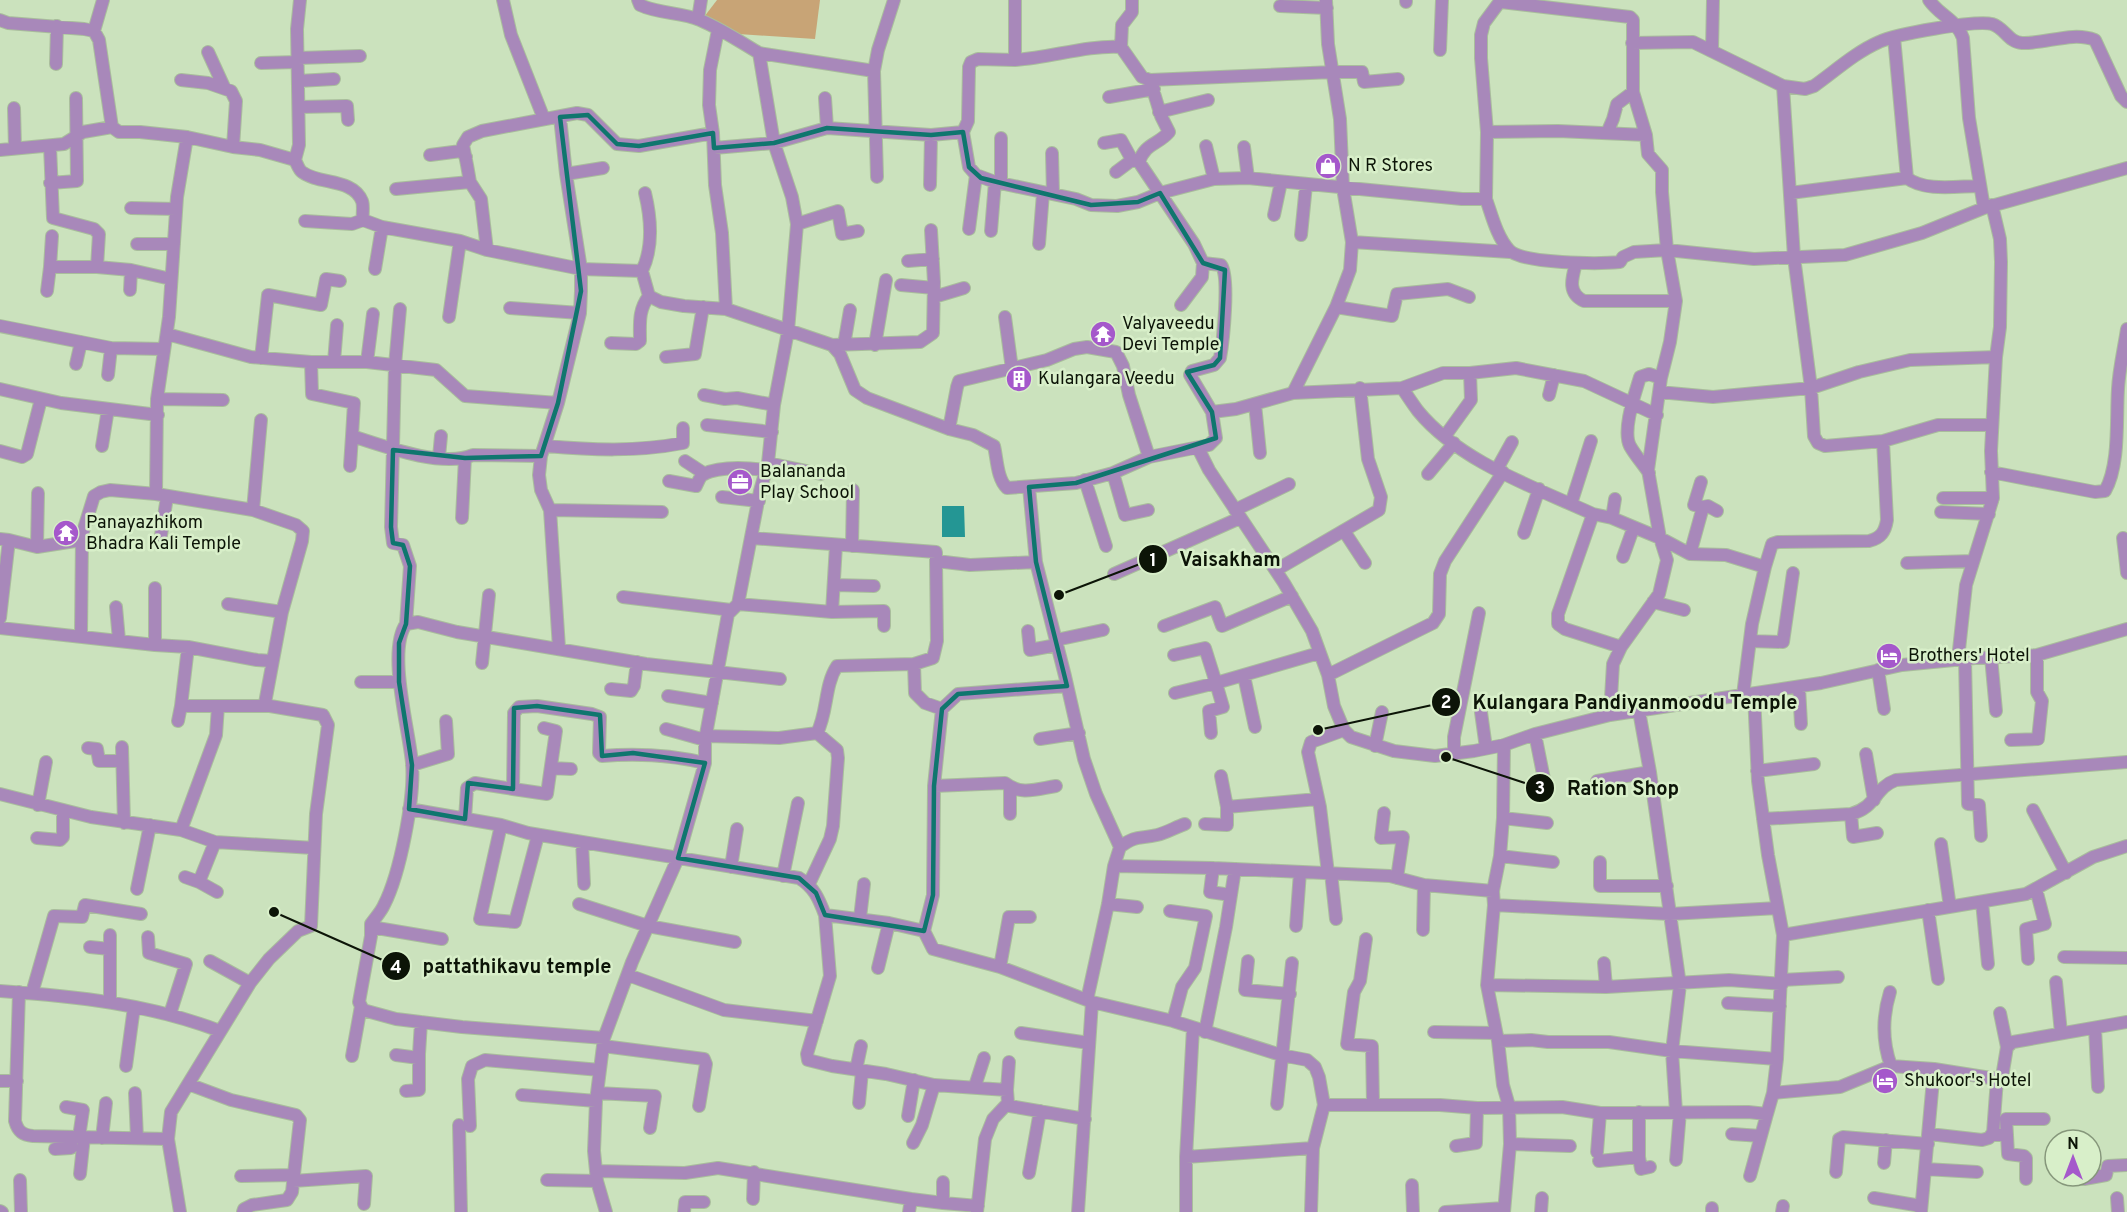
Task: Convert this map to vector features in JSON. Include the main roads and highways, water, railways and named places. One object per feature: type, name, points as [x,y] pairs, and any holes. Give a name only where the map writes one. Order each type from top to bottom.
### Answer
[{"type":"water","points":[[942,506],[964,506],[965,537],[942,537]]},
{"type":"place","name":"N R Stores","points":[[1328,166]]},
{"type":"place","name":"Valyaveedu Devi Temple","points":[[1103,334]]},
{"type":"place","name":"Kulangara Veedu","points":[[1019,379]]},
{"type":"place","name":"Balananda Play School","points":[[740,482]]},
{"type":"place","name":"Panayazhikom Bhadra Kali Temple","points":[[66,533]]},
{"type":"place","name":"Vaisakham","points":[[1059,595]]},
{"type":"place","name":"Brothers' Hotel","points":[[1889,656]]},
{"type":"place","name":"Kulangara Pandiyanmoodu Temple","points":[[1318,730]]},
{"type":"place","name":"Ration Shop","points":[[1446,757]]},
{"type":"place","name":"pattathikavu temple","points":[[274,912]]},
{"type":"place","name":"Shukoor's Hotel","points":[[1885,1081]]}]
